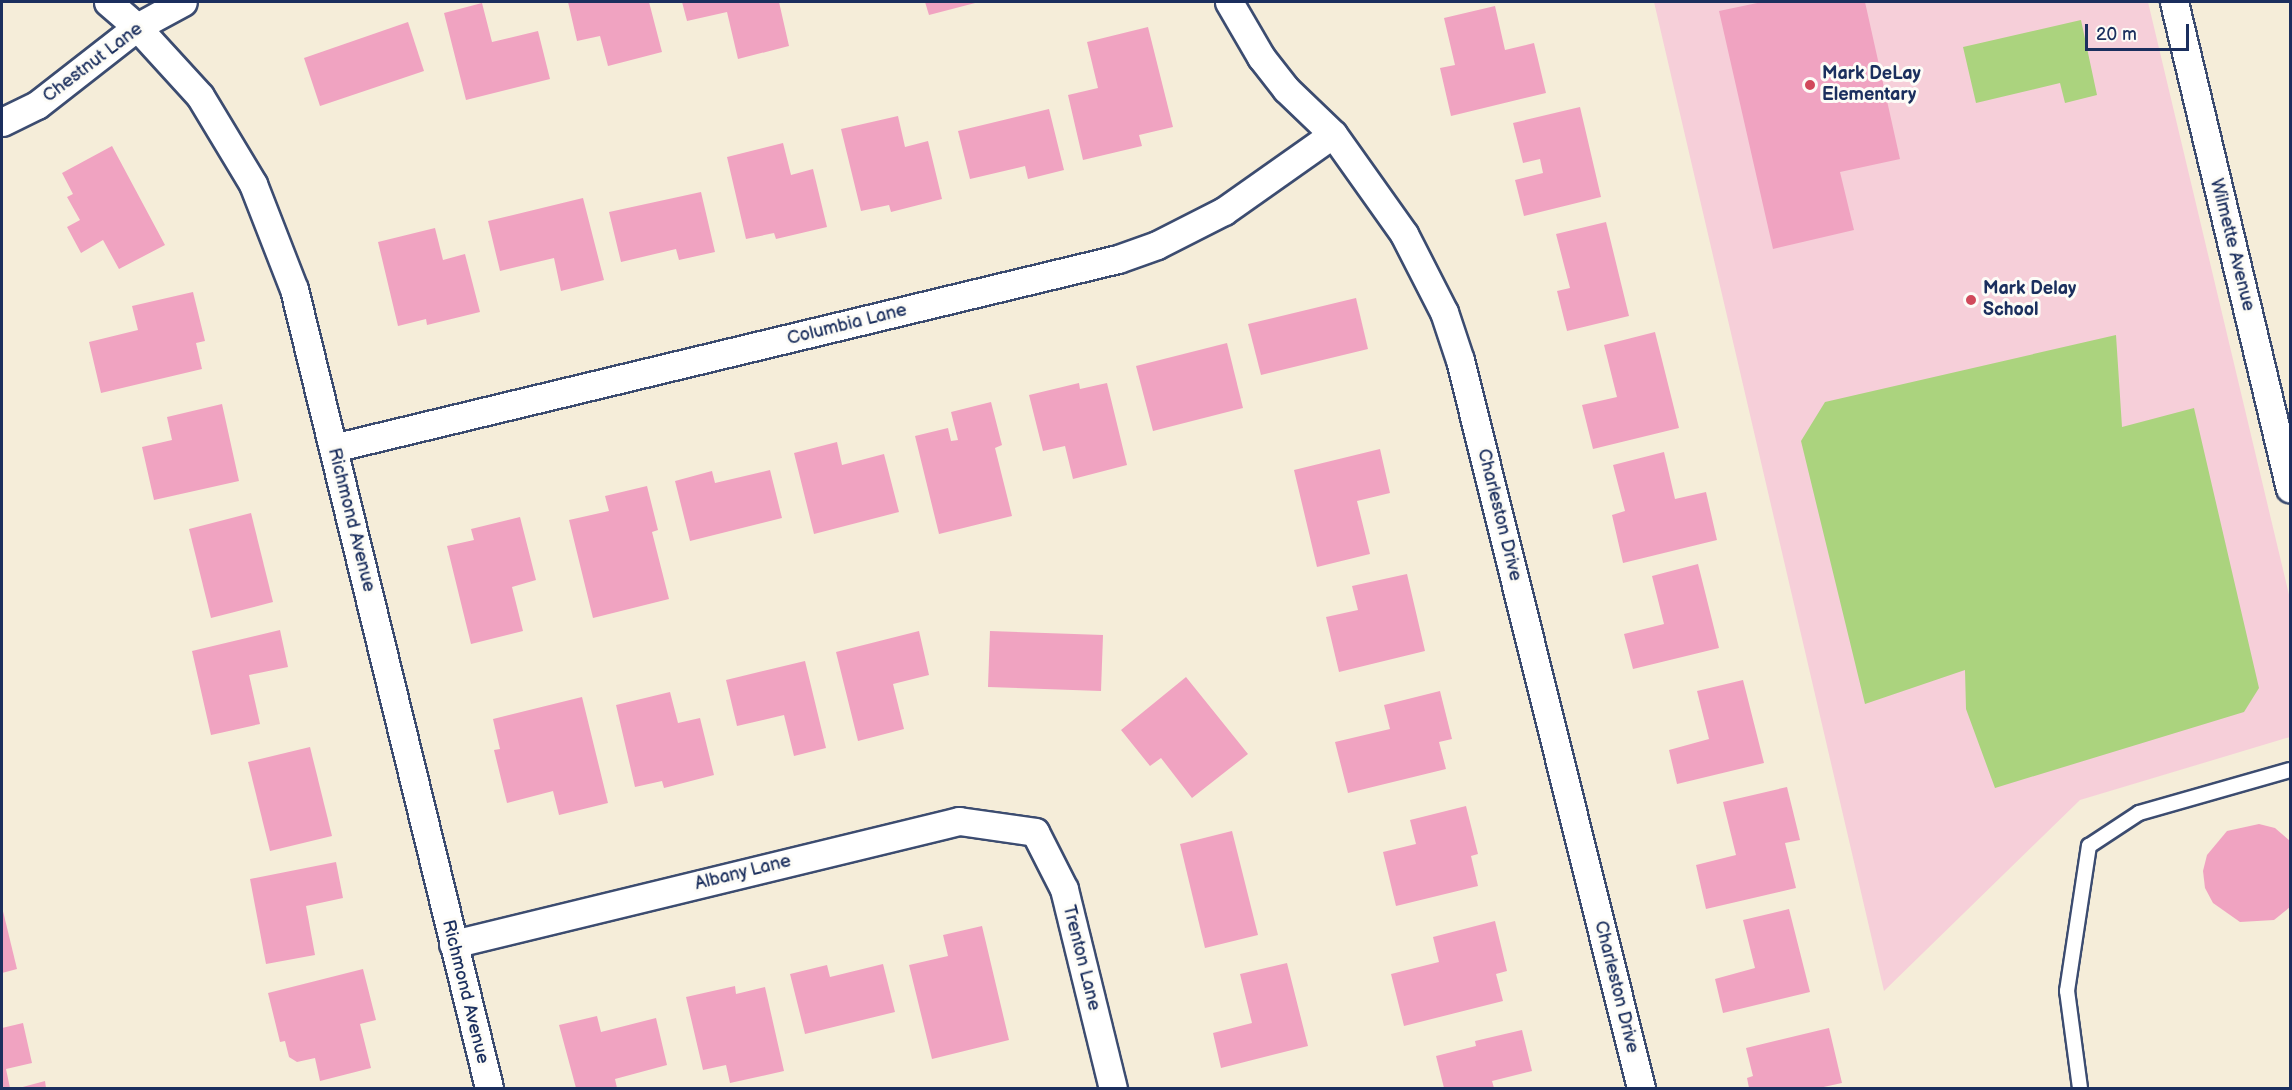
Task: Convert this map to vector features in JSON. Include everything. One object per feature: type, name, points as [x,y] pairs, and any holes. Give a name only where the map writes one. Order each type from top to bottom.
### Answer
[{"type":"street","name":"Richmond Avenue","points":[[108,2],[137,27],[200,96],[268,216],[294,289],[489,1089]]},
{"type":"street","name":"Chestnut Lane","points":[[2,122],[37,105],[137,27],[183,2]]},
{"type":"street","name":"Charleston Drive","points":[[1229,2],[1261,57],[1286,89],[1333,134],[1404,234],[1426,271],[1460,360],[1641,1089]]},
{"type":"street","name":"Wilmette Avenue","points":[[2174,2],[2290,488]]},
{"type":"street","name":"Columbia Lane","points":[[333,448],[1118,259],[1157,245],[1224,211],[1333,134]]},
{"type":"street","name":"Albany Lane","points":[[453,944],[959,821],[1035,832]]},
{"type":"street","name":"Trenton Lane","points":[[1035,832],[1064,889],[1113,1089]]},
{"type":"lane","points":[[2080,1089],[2067,991],[2089,846],[2139,813],[2290,770]]},
{"type":"shaded area","name":"Mark Delay School","points":[[1654,2],[2148,2],[2290,599],[2290,737],[2080,800],[1884,991]]},
{"type":"green space","points":[[2081,20],[2097,95],[2065,103],[2060,83],[1976,103],[1963,47]]},
{"type":"green space","points":[[2116,335],[2122,427],[2194,408],[2259,688],[2244,712],[1995,788],[1966,709],[1965,670],[1865,704],[1801,441],[1825,402]]},
{"type":"building","points":[[568,2],[649,2],[662,52],[608,66],[600,36],[577,41]]},
{"type":"building","points":[[682,2],[779,2],[789,46],[738,59],[727,12],[687,21]]},
{"type":"building","points":[[925,2],[979,2],[929,15]]},
{"type":"building","name":"Mark DeLay Elementary","points":[[1762,2],[1865,2],[1900,159],[1840,172],[1854,230],[1773,249],[1719,11]]},
{"type":"building","points":[[482,3],[492,42],[538,31],[550,79],[466,100],[444,13]]},
{"type":"building","points":[[1495,6],[1505,50],[1534,43],[1546,93],[1451,116],[1440,68],[1455,65],[1444,18]]},
{"type":"building","points":[[408,22],[424,71],[320,106],[304,58]]},
{"type":"building","points":[[1148,27],[1173,127],[1139,135],[1142,146],[1083,160],[1068,95],[1098,88],[1087,42]]},
{"type":"building","points":[[1580,107],[1601,197],[1524,216],[1515,180],[1543,173],[1540,159],[1523,163],[1513,123]]},
{"type":"building","points":[[1049,109],[1064,170],[1028,179],[1025,166],[970,179],[958,131]]},
{"type":"building","points":[[898,116],[905,147],[928,141],[942,199],[891,212],[889,205],[861,211],[841,129]]},
{"type":"building","points":[[783,143],[791,175],[813,169],[827,227],[776,239],[774,233],[746,239],[727,157]]},
{"type":"building","points":[[112,146],[165,245],[119,269],[103,240],[81,253],[67,227],[80,220],[67,197],[73,194],[62,173]]},
{"type":"building","points":[[701,192],[715,252],[679,260],[676,249],[621,262],[609,212]]},
{"type":"building","points":[[583,198],[604,280],[561,291],[554,258],[500,271],[488,221]]},
{"type":"building","points":[[1606,222],[1629,316],[1567,331],[1557,291],[1570,288],[1556,234]]},
{"type":"building","points":[[435,228],[443,260],[465,254],[480,312],[427,325],[426,319],[398,326],[378,242]]},
{"type":"building","points":[[193,292],[205,341],[196,343],[202,369],[101,393],[89,342],[138,330],[132,306]]},
{"type":"building","points":[[1356,298],[1368,349],[1261,375],[1248,324]]},
{"type":"building","points":[[1655,332],[1679,428],[1593,449],[1582,405],[1617,397],[1604,345]]},
{"type":"building","points":[[1227,343],[1243,408],[1153,431],[1136,366]]},
{"type":"building","points":[[1079,383],[1080,389],[1107,383],[1127,465],[1073,479],[1065,446],[1043,451],[1029,395]]},
{"type":"building","points":[[991,402],[1002,445],[995,448],[1012,516],[939,534],[915,436],[948,428],[951,441],[958,440],[951,412]]},
{"type":"building","points":[[222,404],[239,481],[154,500],[142,447],[172,440],[167,417]]},
{"type":"building","points":[[837,442],[842,465],[884,454],[899,512],[814,534],[794,453]]},
{"type":"building","points":[[1380,449],[1390,493],[1357,501],[1370,554],[1317,567],[1294,470]]},
{"type":"building","points":[[1664,452],[1675,499],[1706,492],[1717,540],[1623,563],[1612,515],[1625,511],[1613,465]]},
{"type":"building","points":[[770,470],[782,518],[690,541],[675,481],[712,471],[715,483]]},
{"type":"building","points":[[647,486],[658,530],[652,532],[669,599],[593,618],[569,520],[609,511],[605,496]]},
{"type":"building","points":[[251,513],[273,602],[211,618],[189,529]]},
{"type":"building","points":[[520,517],[536,580],[512,587],[523,631],[471,644],[447,546],[474,540],[471,529]]},
{"type":"building","points":[[1698,564],[1719,648],[1633,669],[1624,634],[1664,624],[1652,576]]},
{"type":"building","points":[[1407,574],[1425,651],[1339,672],[1326,617],[1358,610],[1352,586]]},
{"type":"building","points":[[280,630],[288,667],[249,675],[260,724],[211,735],[192,651]]},
{"type":"building","points":[[919,631],[929,675],[893,684],[904,729],[858,741],[836,652]]},
{"type":"building","points":[[990,631],[1103,635],[1101,691],[988,687]]},
{"type":"building","points":[[805,661],[826,748],[794,756],[784,715],[737,726],[726,680]]},
{"type":"building","points":[[1186,677],[1248,754],[1192,798],[1161,758],[1150,766],[1121,730]]},
{"type":"building","points":[[1743,680],[1764,763],[1677,784],[1669,750],[1709,739],[1697,691]]},
{"type":"building","points":[[1440,691],[1452,739],[1439,742],[1446,769],[1348,793],[1335,742],[1390,729],[1384,705]]},
{"type":"building","points":[[670,692],[678,723],[700,718],[714,775],[664,788],[662,781],[635,787],[616,705]]},
{"type":"building","points":[[582,697],[608,803],[559,815],[553,791],[507,803],[494,750],[500,749],[493,719]]},
{"type":"building","points":[[310,747],[332,836],[270,851],[248,762]]},
{"type":"building","points":[[1787,787],[1800,840],[1785,843],[1796,888],[1706,909],[1696,865],[1736,855],[1723,802]]},
{"type":"building","points":[[1466,806],[1478,854],[1471,856],[1478,886],[1396,906],[1383,852],[1416,844],[1410,820]]},
{"type":"building","points":[[2259,824],[2275,828],[2290,841],[2290,907],[2274,920],[2240,922],[2213,903],[2205,888],[2203,871],[2207,855],[2227,831]]},
{"type":"building","points":[[1232,831],[1258,935],[1205,948],[1180,844]]},
{"type":"building","points":[[336,862],[343,898],[306,906],[315,955],[266,964],[250,879]]},
{"type":"building","points":[[2,907],[17,969],[2,973]]},
{"type":"building","points":[[1789,909],[1810,992],[1723,1013],[1715,979],[1755,968],[1743,920]]},
{"type":"building","points":[[1495,921],[1507,971],[1496,974],[1503,1001],[1404,1026],[1391,974],[1439,962],[1433,937]]},
{"type":"building","points":[[982,926],[1009,1040],[932,1059],[909,965],[948,956],[943,935]]},
{"type":"building","points":[[1287,963],[1308,1046],[1221,1068],[1213,1033],[1252,1023],[1240,974]]},
{"type":"building","points":[[883,964],[895,1012],[805,1034],[790,974],[827,965],[830,977]]},
{"type":"building","points":[[363,969],[376,1020],[360,1024],[371,1068],[320,1081],[315,1058],[297,1062],[289,1057],[285,1041],[280,1042],[268,993]]},
{"type":"building","points":[[735,986],[736,994],[765,987],[784,1071],[730,1083],[726,1065],[703,1070],[686,997]]},
{"type":"building","points":[[597,1016],[601,1032],[656,1018],[667,1065],[615,1079],[617,1088],[576,1088],[559,1025]]},
{"type":"building","points":[[23,1023],[32,1063],[6,1069],[10,1088],[2,1088],[2,1028]]},
{"type":"building","points":[[1829,1028],[1842,1083],[1819,1088],[1749,1088],[1747,1078],[1753,1076],[1746,1048]]},
{"type":"building","points":[[1522,1030],[1532,1071],[1492,1081],[1494,1088],[1444,1088],[1436,1056],[1476,1046],[1475,1041]]},
{"type":"building","points":[[45,1081],[46,1088],[19,1088]]},
{"type":"place","name":"Mark DeLay Elementary","points":[[1810,85]]},
{"type":"place","name":"Mark Delay School","points":[[1971,300]]}]
